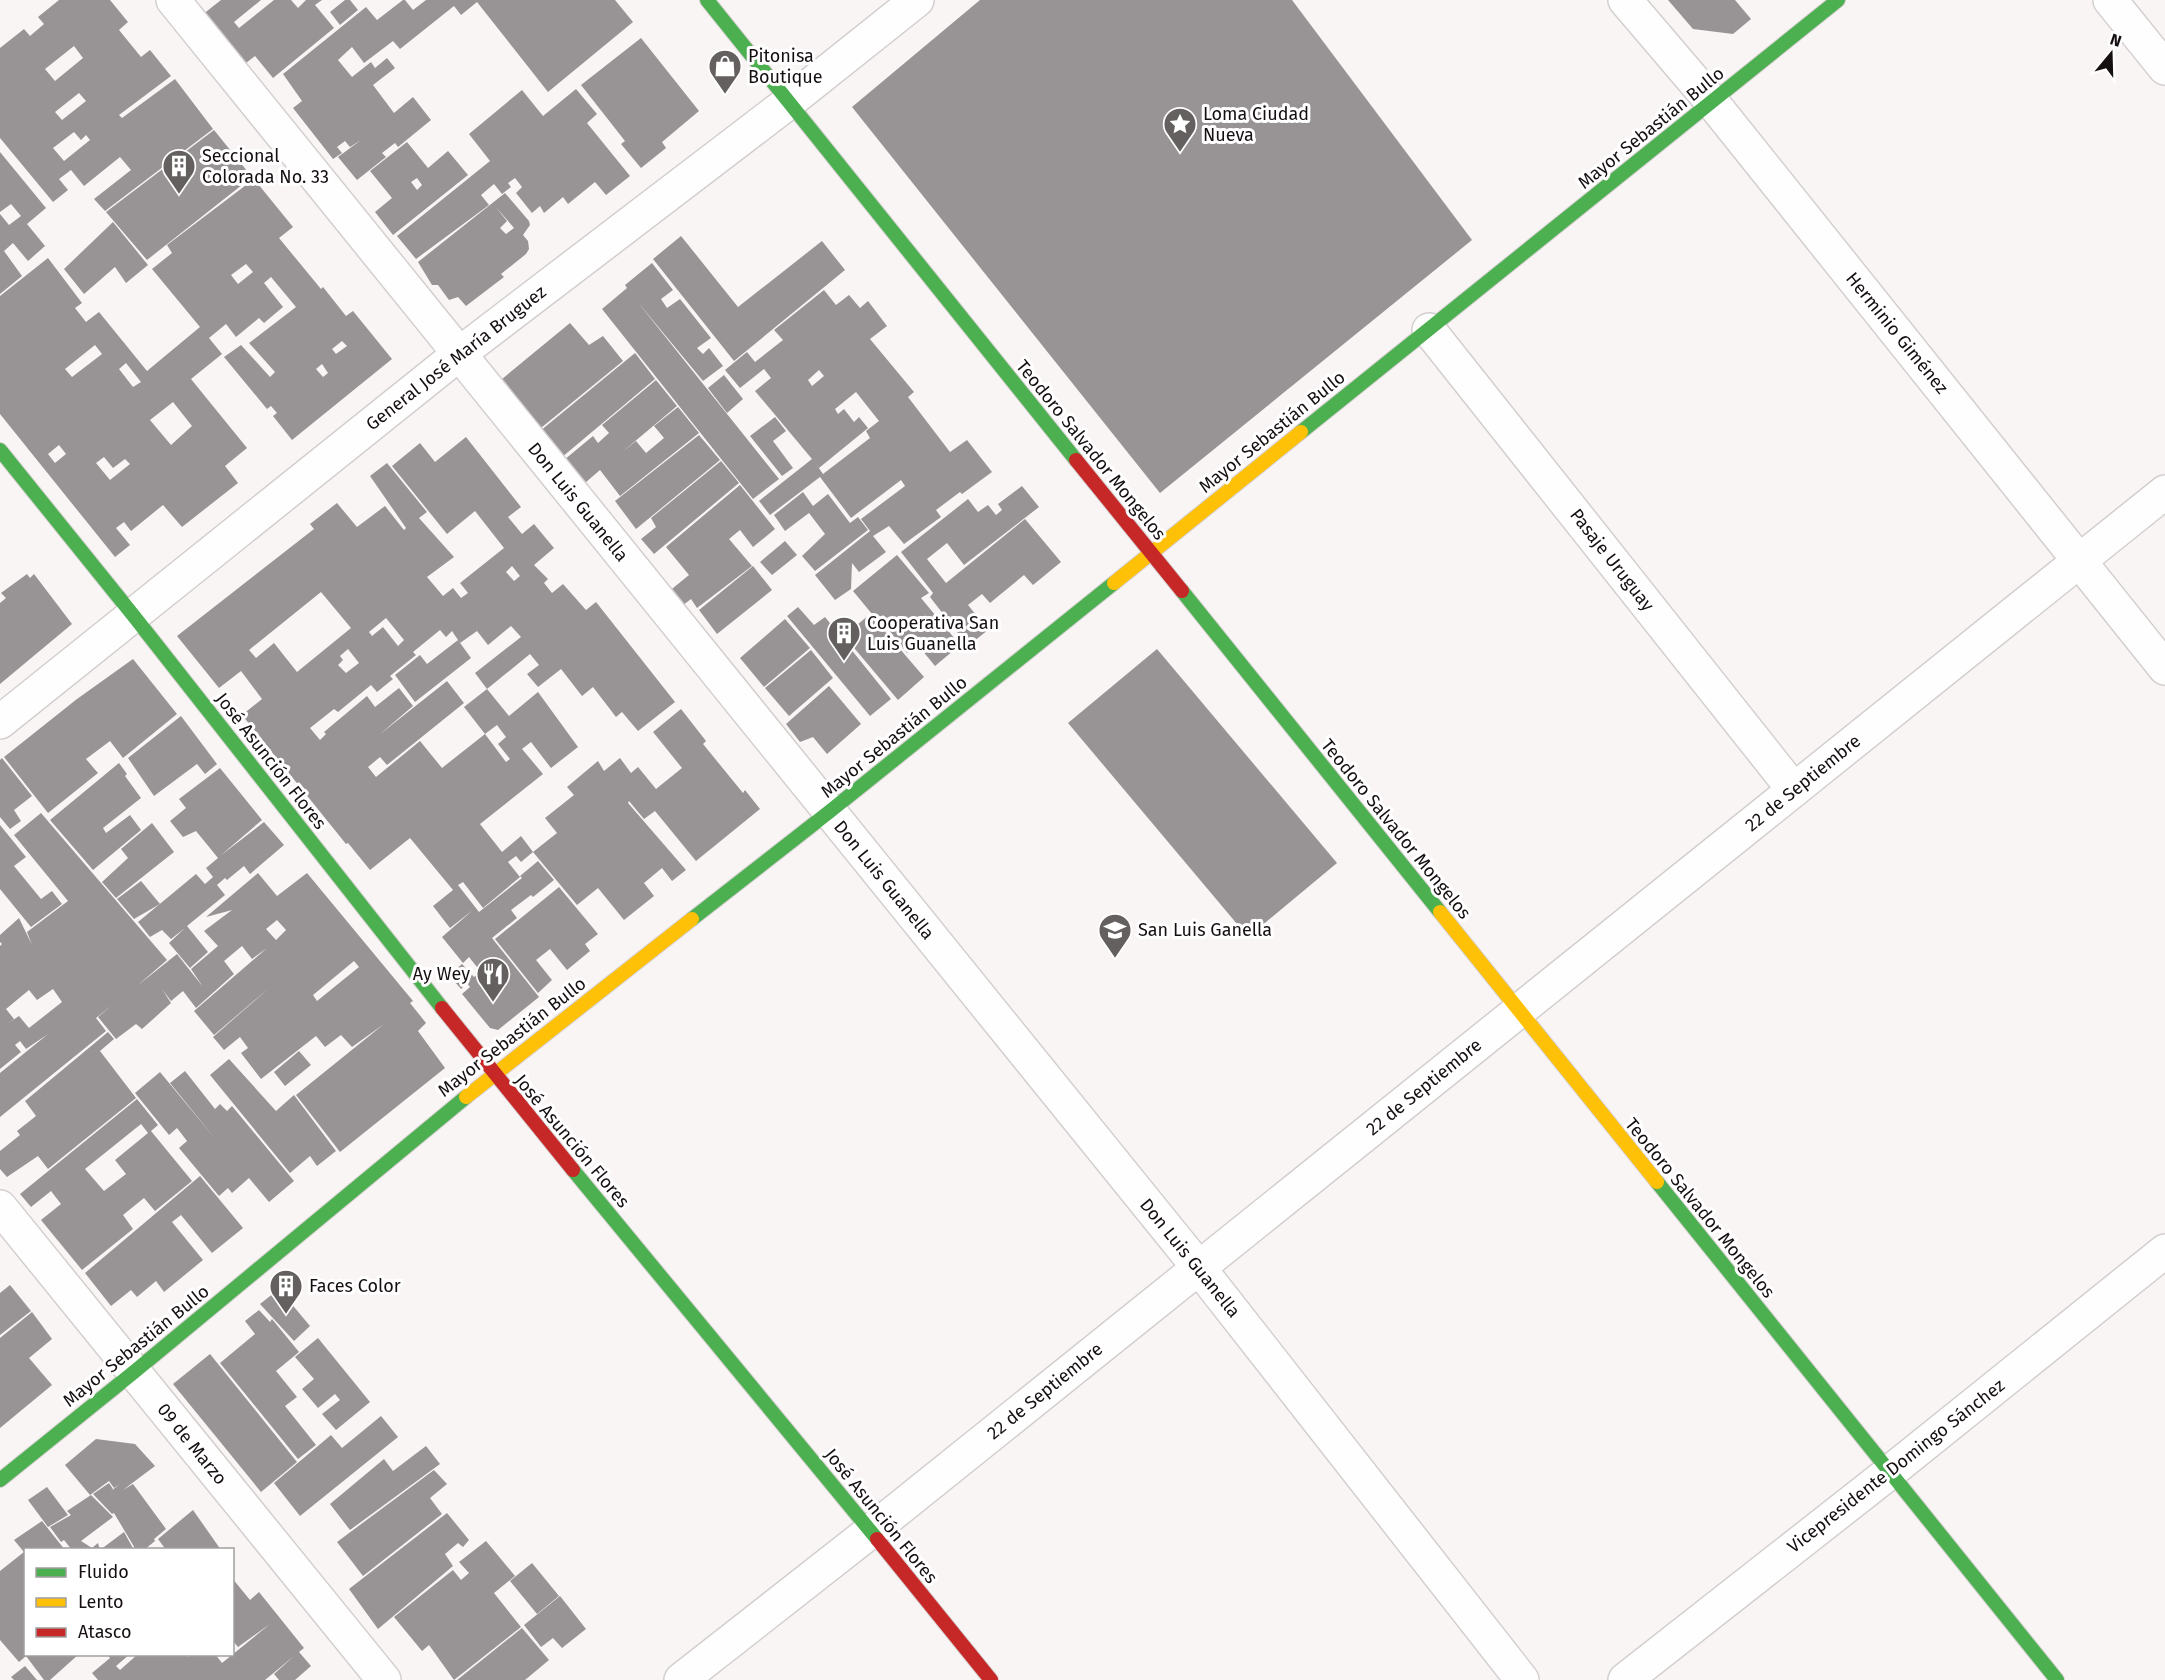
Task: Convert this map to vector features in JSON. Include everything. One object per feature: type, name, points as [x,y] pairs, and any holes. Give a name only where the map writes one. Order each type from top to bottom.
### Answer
[{"type":"street","name":"Don Luis Guanella","points":[[173,0],[1199,1268],[1522,1680]]},
{"type":"street","name":"Teodoro Salvador Mongelos","points":[[707,0],[2057,1680]]},
{"type":"street","name":"General José María Bruguez","points":[[0,722],[459,354],[789,102],[917,0]]},
{"type":"street","name":"Herminio Giménez","points":[[1625,0],[1712,102],[2165,668]]},
{"type":"street","name":"Mayor Sebastián Bullo","points":[[0,1480],[134,1372],[493,1074],[829,812],[1838,0]]},
{"type":"street","points":[[2110,0],[2165,68]]},
{"type":"street","name":"Pasaje Uruguay","points":[[1429,330],[1794,790]]},
{"type":"street","name":"José Asunción Flores","points":[[0,450],[133,615],[493,1074],[871,1531],[991,1680]]},
{"type":"street","name":"22 de Septiembre","points":[[681,1680],[871,1531],[2165,492]]},
{"type":"street","name":"09 de Marzo","points":[[0,1207],[384,1680]]},
{"type":"street","name":"Vicepresidente Domingo Sánchez","points":[[1625,1680],[1890,1472],[2165,1251]]},
{"type":"building","points":[[59,0],[110,0],[128,22],[119,30],[141,57],[150,50],[171,76],[119,115],[122,118],[175,79],[213,129],[105,211],[94,199],[131,170],[120,157],[84,186],[71,170],[59,179],[68,190],[53,202],[0,138],[0,48],[24,29],[30,36],[44,24],[38,17]],"holes":[[[74,46],[83,58],[55,81],[45,69]],[[79,93],[86,101],[62,120],[55,112]],[[74,132],[81,140],[86,135],[90,140],[64,161],[53,148]]]},
{"type":"building","points":[[221,0],[261,0],[234,22],[239,28],[274,0],[291,0],[298,8],[306,0],[322,0],[315,5],[334,28],[273,78],[255,56],[237,70],[197,19]]},
{"type":"building","points":[[345,0],[350,0],[358,10],[340,25],[330,12]]},
{"type":"building","points":[[403,0],[413,10],[426,0],[615,0],[633,22],[548,92],[477,2],[461,15],[454,6],[400,49],[393,41],[364,63],[352,47],[338,60],[352,77],[371,62],[375,68],[387,58],[395,68],[373,85],[394,113],[413,97],[431,120],[398,147],[395,143],[382,153],[386,157],[357,180],[338,157],[361,140],[350,147],[345,141],[337,147],[342,153],[333,159],[293,108],[302,101],[283,74],[366,7],[377,20]]},
{"type":"building","points":[[980,0],[1292,0],[1472,240],[1160,493],[852,107]]},
{"type":"building","points":[[1668,0],[1735,0],[1751,19],[1733,34],[1693,29]]},
{"type":"building","points":[[641,38],[699,111],[662,142],[666,148],[641,168],[621,144],[625,141],[581,85]]},
{"type":"building","points":[[576,89],[597,114],[587,123],[630,176],[606,195],[595,182],[568,204],[563,197],[544,213],[540,206],[532,213],[516,193],[522,187],[515,178],[508,183],[511,187],[502,194],[494,184],[481,195],[489,205],[416,259],[397,236],[490,161],[469,134],[522,90],[543,116]]},
{"type":"building","name":"Seccional Colorada No. 33","points":[[214,130],[252,177],[147,260],[106,212]]},
{"type":"building","points":[[407,142],[428,168],[448,151],[468,175],[393,235],[375,212],[392,198],[370,171]],"holes":[[[417,178],[422,185],[417,190],[411,182]]]},
{"type":"building","points":[[0,152],[46,208],[27,224],[45,246],[28,261],[13,243],[4,251],[22,276],[0,294],[0,214],[9,225],[21,216],[11,204],[0,212]]},
{"type":"building","points":[[254,179],[293,227],[279,238],[346,316],[353,311],[392,359],[292,440],[273,416],[277,413],[271,406],[267,409],[224,357],[241,345],[270,377],[275,372],[249,343],[296,307],[271,277],[264,283],[283,307],[264,323],[259,318],[236,337],[226,324],[209,338],[222,354],[191,379],[247,448],[225,466],[238,483],[182,527],[163,505],[131,531],[124,522],[116,528],[130,545],[115,557],[0,414],[0,296],[48,258],[82,303],[75,308],[86,322],[99,312],[147,371],[200,327],[152,269],[172,253],[167,245]],"holes":[[[246,264],[253,272],[238,284],[231,275]],[[342,341],[347,346],[336,354],[332,349]],[[95,345],[102,354],[72,377],[65,369]],[[126,363],[141,382],[133,387],[119,369]],[[322,364],[328,373],[323,377],[316,369]],[[173,402],[192,426],[171,445],[150,420]],[[59,445],[66,454],[55,463],[48,454]],[[104,457],[113,468],[125,459],[130,464],[110,480],[96,463]]]},
{"type":"building","points":[[505,193],[529,221],[530,225],[523,235],[528,241],[529,249],[526,254],[501,274],[504,277],[466,306],[458,297],[449,300],[438,285],[432,285],[418,262]],"holes":[[[495,206],[514,228],[506,234],[500,228],[507,221]]]},
{"type":"building","points":[[113,222],[148,265],[126,283],[115,267],[84,294],[64,269]]},
{"type":"building","points":[[681,236],[738,307],[822,241],[845,270],[734,361],[653,259]]},
{"type":"building","points":[[652,263],[673,290],[661,299],[667,308],[680,299],[711,338],[697,348],[703,354],[709,348],[723,366],[703,381],[636,300],[779,479],[753,499],[602,309],[627,288],[625,285]]},
{"type":"building","points":[[824,290],[836,305],[849,295],[860,308],[868,301],[887,326],[870,339],[914,392],[908,397],[950,452],[967,440],[992,472],[936,510],[941,517],[904,544],[889,526],[873,536],[886,552],[859,572],[852,563],[851,589],[835,600],[815,575],[870,531],[861,519],[905,486],[901,480],[851,518],[820,477],[770,515],[759,501],[812,459],[755,391],[771,378],[764,369],[740,388],[725,370],[747,352],[755,362],[783,340],[774,330]],"holes":[[[819,370],[824,376],[812,386],[808,380]],[[856,392],[879,421],[866,431],[870,438],[823,474],[814,461],[819,468],[868,428],[859,417],[854,422],[844,409],[838,414],[835,409]]]},
{"type":"building","points":[[570,323],[589,345],[603,336],[623,361],[536,432],[496,384]]},
{"type":"building","points":[[635,353],[655,379],[555,463],[534,436]]},
{"type":"building","points":[[724,375],[743,399],[727,413],[708,388]]},
{"type":"building","points":[[656,380],[677,406],[621,453],[636,441],[646,453],[664,438],[654,426],[678,407],[699,433],[620,496],[600,470],[578,489],[558,465],[593,436],[598,443],[609,433],[602,425]]},
{"type":"building","points":[[775,417],[786,431],[773,441],[793,468],[782,476],[750,436]]},
{"type":"building","points":[[699,435],[720,460],[636,529],[615,501]]},
{"type":"building","points":[[466,437],[521,507],[508,517],[522,534],[534,524],[554,548],[534,565],[548,579],[544,583],[552,593],[563,584],[586,610],[596,602],[675,702],[638,731],[622,712],[616,717],[593,687],[582,696],[561,669],[538,687],[527,674],[539,665],[530,654],[487,689],[509,716],[538,692],[578,747],[551,768],[531,742],[522,749],[543,774],[480,824],[502,852],[521,836],[533,852],[521,862],[516,856],[508,862],[520,877],[483,908],[463,882],[458,885],[479,912],[522,878],[520,876],[538,861],[554,880],[533,897],[531,895],[511,910],[517,918],[492,938],[539,997],[498,1030],[490,1028],[462,994],[470,987],[467,983],[461,989],[449,975],[462,964],[474,977],[481,972],[469,957],[463,963],[442,937],[473,910],[450,928],[433,906],[453,890],[410,838],[370,870],[348,843],[346,844],[242,715],[262,699],[241,671],[219,688],[177,636],[314,529],[310,524],[337,503],[357,527],[385,506],[404,530],[406,528],[370,476],[387,463],[427,512],[419,518],[454,557],[427,577],[443,596],[453,588],[461,598],[468,593],[460,583],[504,548],[475,511],[447,534],[392,466],[420,443],[435,462]],"holes":[[[512,566],[520,576],[514,581],[506,572]],[[321,592],[351,628],[297,672],[274,643],[256,658],[249,650]],[[386,618],[404,640],[398,646],[383,627],[372,636],[369,632]],[[511,626],[521,637],[475,673],[487,689],[464,707],[485,734],[442,768],[420,741],[376,777],[368,767],[380,757],[387,765],[464,703],[447,681],[379,735],[413,706],[399,688],[375,707],[367,696],[324,732],[326,734],[320,740],[310,728],[334,709],[338,712],[371,685],[377,692],[393,679],[390,676],[416,655],[413,652],[440,630],[446,637],[452,631],[460,643],[477,631],[488,645]],[[348,649],[359,663],[346,673],[338,665],[343,660],[340,656]],[[497,725],[506,737],[498,744],[510,759],[506,762],[485,734]]]},
{"type":"building","points":[[721,461],[739,483],[654,554],[641,539],[656,527],[651,518]]},
{"type":"building","points":[[740,485],[775,529],[753,547],[740,530],[729,539],[752,566],[697,608],[691,599],[678,609],[667,593],[689,575],[666,547]]},
{"type":"building","points":[[1022,486],[1039,507],[964,565],[947,543],[927,559],[946,583],[1025,519],[1061,562],[1033,585],[1024,575],[990,603],[982,594],[968,605],[988,630],[968,646],[930,597],[933,593],[901,552],[968,499],[978,512],[988,505],[996,515],[1002,510],[998,504]]},
{"type":"building","points":[[803,492],[813,506],[828,494],[850,523],[858,517],[868,530],[815,571],[802,556],[825,534],[809,513],[785,531],[774,515]]},
{"type":"building","points":[[785,541],[797,555],[772,575],[760,562]]},
{"type":"building","points":[[897,555],[929,593],[921,598],[960,645],[935,666],[917,644],[907,653],[889,630],[893,627],[883,615],[877,620],[853,591]]},
{"type":"building","points":[[753,566],[772,590],[717,634],[699,610]]},
{"type":"building","points":[[27,574],[30,578],[34,574],[72,624],[0,684],[0,603],[6,598],[1,593]]},
{"type":"building","name":"Cooperativa San Luis Guanella","points":[[798,607],[814,625],[825,617],[891,699],[870,716],[787,616]]},
{"type":"building","points":[[870,614],[924,677],[898,700],[844,636]]},
{"type":"building","points":[[785,619],[810,648],[764,687],[740,658]]},
{"type":"building","points":[[458,640],[471,658],[415,702],[395,675],[420,655],[427,664]]},
{"type":"building","points":[[1157,649],[1337,863],[1248,937],[1068,723]]},
{"type":"building","points":[[811,650],[833,678],[789,716],[765,688]]},
{"type":"building","points":[[133,659],[177,714],[123,758],[110,741],[86,759],[98,773],[48,813],[4,757],[77,699]]},
{"type":"building","name":"Cooperativa San Luis Guanella","points":[[829,686],[861,724],[827,754],[813,737],[800,742],[786,724]]},
{"type":"building","points":[[681,709],[706,741],[703,744],[743,793],[745,790],[760,809],[696,861],[655,811],[644,819],[629,801],[628,803],[686,870],[672,881],[662,868],[644,883],[654,896],[624,920],[598,888],[577,905],[533,852],[557,833],[545,818],[574,795],[567,787],[598,761],[604,771],[620,758],[631,773],[638,767],[656,789],[682,768],[653,732]]},
{"type":"building","points":[[181,716],[217,764],[205,774],[197,764],[154,796],[128,758]]},
{"type":"building","points":[[2,758],[32,796],[14,810],[21,821],[10,829],[0,817],[0,760]]},
{"type":"building","points":[[119,763],[127,774],[125,776],[141,798],[103,828],[106,833],[130,815],[141,830],[93,870],[50,820]]},
{"type":"building","points":[[220,768],[262,820],[220,856],[264,822],[284,845],[250,874],[244,866],[217,885],[225,895],[187,926],[208,952],[190,968],[169,943],[185,928],[171,939],[162,930],[150,937],[138,922],[196,874],[205,884],[213,877],[206,868],[218,858],[196,831],[183,837],[170,821],[186,808],[179,799]]},
{"type":"building","points":[[41,813],[167,960],[137,986],[177,954],[203,987],[191,969],[218,946],[204,931],[232,910],[206,917],[258,873],[277,896],[307,873],[413,1001],[410,1003],[426,1023],[418,1031],[445,1068],[340,1152],[296,1095],[384,1024],[352,1047],[341,1035],[325,1047],[316,1036],[261,1079],[241,1053],[248,1048],[240,1037],[224,1050],[213,1037],[269,988],[214,1035],[194,1011],[267,948],[252,959],[242,946],[224,961],[234,974],[196,1008],[183,991],[171,1001],[162,989],[171,1003],[142,1029],[136,1024],[116,1039],[98,1017],[112,1005],[96,1018],[106,1031],[0,1117],[0,1073],[48,1034],[26,1049],[20,1041],[15,1045],[21,1052],[0,1069],[0,946],[2,944],[0,935],[19,918],[32,945],[27,932],[68,901],[14,835]],"holes":[[[277,920],[286,930],[276,940],[266,929]],[[354,961],[359,967],[317,1001],[313,995]],[[53,989],[62,1002],[29,1028],[19,1016],[7,1024],[14,1019],[6,1009],[29,990],[37,1000]]]},
{"type":"building","points":[[152,823],[174,852],[116,898],[102,882],[128,858],[121,849]]},
{"type":"building","points":[[0,825],[26,857],[14,866],[41,899],[52,891],[62,904],[31,927],[0,889]]},
{"type":"building","points":[[141,881],[160,904],[134,919],[117,899]]},
{"type":"building","points":[[559,887],[598,934],[585,944],[590,951],[567,970],[550,949],[536,960],[552,980],[538,993],[495,939]]},
{"type":"building","points":[[108,1032],[114,1039],[100,1051],[136,1098],[48,1169],[38,1156],[7,1177],[0,1169],[0,1151],[20,1135],[17,1131],[36,1116],[25,1101]]},
{"type":"building","points":[[299,1051],[311,1065],[285,1086],[274,1072]]},
{"type":"building","points":[[229,1059],[276,1111],[294,1095],[336,1151],[317,1166],[310,1156],[290,1173],[210,1075]]},
{"type":"building","points":[[185,1071],[215,1109],[220,1104],[227,1111],[232,1106],[294,1181],[269,1202],[249,1178],[232,1193],[228,1188],[219,1196],[179,1148],[187,1141],[177,1128],[169,1135],[135,1093],[160,1072],[217,1141],[170,1083]]},
{"type":"building","points":[[137,1099],[158,1125],[151,1131],[192,1181],[155,1211],[144,1198],[123,1215],[133,1229],[82,1270],[41,1220],[61,1204],[51,1191],[31,1207],[20,1194]],"holes":[[[141,1124],[148,1133],[115,1160],[126,1174],[104,1191],[85,1169]]]},
{"type":"building","points":[[200,1176],[243,1228],[212,1253],[181,1215],[172,1222],[203,1260],[164,1292],[156,1281],[137,1297],[131,1290],[111,1306],[85,1273]]},
{"type":"building","points":[[10,1285],[31,1311],[0,1335],[0,1293]]},
{"type":"building","name":"Faces Color","points":[[279,1289],[310,1326],[294,1341],[260,1304]]},
{"type":"building","points":[[259,1310],[270,1322],[272,1319],[299,1352],[276,1371],[297,1397],[285,1406],[316,1445],[298,1459],[220,1363],[255,1334],[245,1321]]},
{"type":"building","points":[[32,1312],[52,1339],[29,1358],[52,1385],[0,1428],[0,1338]]},
{"type":"building","points":[[318,1338],[370,1402],[336,1430],[322,1414],[340,1400],[335,1394],[318,1408],[302,1389],[314,1379],[295,1357]]},
{"type":"building","points":[[210,1354],[297,1462],[261,1492],[173,1384]]},
{"type":"building","points":[[381,1416],[398,1437],[300,1516],[274,1483],[331,1435],[342,1448]]},
{"type":"building","points":[[96,1439],[135,1444],[155,1466],[123,1490],[133,1484],[166,1529],[146,1548],[135,1548],[114,1513],[112,1514],[93,1494],[109,1483],[113,1489],[111,1491],[120,1484],[114,1488],[109,1481],[90,1495],[65,1465]]},
{"type":"building","points":[[426,1446],[440,1464],[350,1530],[330,1504],[384,1459],[393,1471]]},
{"type":"building","points":[[434,1470],[447,1484],[430,1498],[442,1514],[363,1576],[337,1542]]},
{"type":"building","points":[[47,1487],[68,1515],[48,1527],[28,1500]]},
{"type":"building","points":[[91,1495],[113,1517],[81,1541],[92,1548],[70,1548],[64,1540],[61,1542],[50,1527],[71,1515],[67,1511]]},
{"type":"building","points":[[193,1510],[220,1548],[165,1548],[158,1539]]},
{"type":"building","points":[[447,1513],[469,1540],[463,1547],[458,1543],[445,1554],[453,1566],[378,1629],[349,1589]]},
{"type":"building","points":[[42,1521],[63,1548],[24,1548],[24,1552],[14,1540]]},
{"type":"building","points":[[124,1532],[133,1548],[103,1548]]},
{"type":"building","points":[[486,1541],[515,1576],[494,1593],[521,1627],[454,1680],[429,1645],[422,1651],[394,1617],[453,1570],[461,1580],[469,1573],[459,1562]]},
{"type":"building","points":[[24,1552],[24,1656],[26,1656],[19,1662],[0,1640],[0,1571]]},
{"type":"building","points":[[532,1563],[559,1596],[537,1614],[510,1581]]},
{"type":"building","points":[[234,1580],[250,1600],[259,1592],[304,1648],[299,1652],[311,1666],[295,1680],[279,1680],[274,1674],[294,1656],[265,1680],[98,1680],[92,1673],[110,1658],[108,1656],[128,1656],[116,1666],[120,1670],[136,1656],[217,1656],[222,1663],[234,1656],[234,1653],[270,1624],[238,1647],[234,1642]]},
{"type":"building","points":[[560,1596],[586,1629],[562,1648],[553,1638],[541,1647],[524,1625]]},
{"type":"building","points":[[522,1628],[549,1660],[525,1680],[457,1680]]},
{"type":"building","points":[[26,1656],[77,1656],[50,1680],[44,1680]]},
{"type":"building","points":[[25,1666],[37,1680],[14,1680],[11,1677]]},
{"type":"traffic: fast","points":[[707,0],[1076,460]]},
{"type":"traffic: fast","points":[[1301,432],[1838,0]]},
{"type":"traffic: fast","points":[[0,450],[133,615],[442,1008]]},
{"type":"traffic: fast","points":[[692,919],[1114,583]]},
{"type":"traffic: fast","points":[[1182,591],[1440,912]]},
{"type":"traffic: fast","points":[[0,1480],[466,1097]]},
{"type":"traffic: fast","points":[[573,1170],[877,1539]]},
{"type":"traffic: fast","points":[[1657,1182],[2057,1680]]},
{"type":"traffic: slow","points":[[1114,583],[1301,432]]},
{"type":"traffic: slow","points":[[1440,912],[1657,1182]]},
{"type":"traffic: slow","points":[[466,1097],[692,919]]},
{"type":"traffic: jam","points":[[1076,460],[1182,591]]},
{"type":"traffic: jam","points":[[442,1008],[573,1170]]},
{"type":"traffic: jam","points":[[877,1539],[991,1680]]},
{"type":"place","name":"Pitonisa Boutique","points":[[725,95]]},
{"type":"place","name":"Loma Ciudad Nueva","points":[[1180,153]]},
{"type":"place","name":"Seccional Colorada No. 33","points":[[179,195]]},
{"type":"place","name":"Cooperativa San Luis Guanella","points":[[844,662]]},
{"type":"place","name":"San Luis Ganella","points":[[1115,959]]},
{"type":"place","name":"Ay Wey","points":[[493,1003]]},
{"type":"place","name":"Faces Color","points":[[286,1315]]}]
